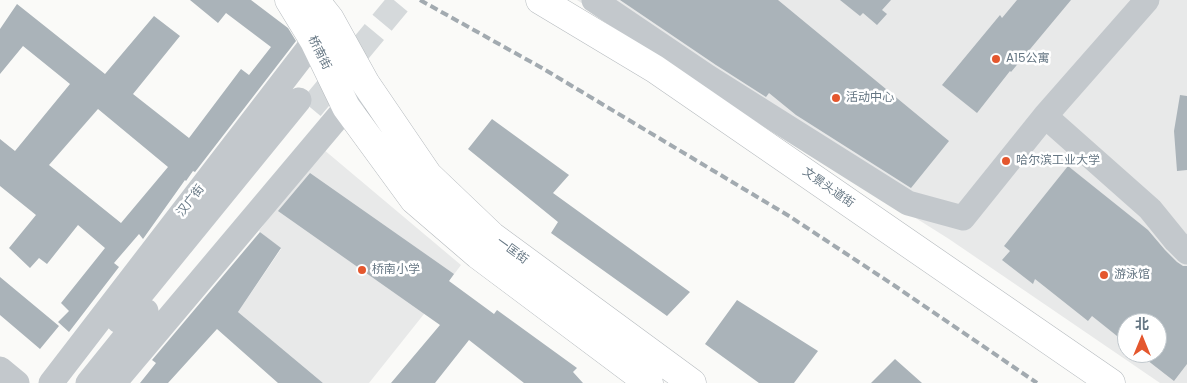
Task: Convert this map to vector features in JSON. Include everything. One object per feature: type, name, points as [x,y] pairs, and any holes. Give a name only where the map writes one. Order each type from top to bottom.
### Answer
[{"type":"main road","name":"桥南街","points":[[289,0],[314,41],[346,108]]},
{"type":"main road","name":"文景头道街","points":[[540,0],[655,69],[1110,383]]},
{"type":"main road","name":"桥南街","points":[[322,9],[366,84]]},
{"type":"main road","name":"一匡街","points":[[366,84],[428,175],[643,374]]},
{"type":"main road","name":"一匡街","points":[[346,108],[414,200],[478,255],[643,374],[692,383]]},
{"type":"street","points":[[594,0],[708,77],[908,203],[963,218],[1045,116],[1147,0]]},
{"type":"street","name":"汉广街","points":[[51,383],[314,41],[322,9]]},
{"type":"street","points":[[114,383],[366,84]]},
{"type":"street","name":"汉广街","points":[[69,383],[305,104],[88,383]]},
{"type":"street","points":[[1045,116],[1150,209],[1176,242],[1187,252]]},
{"type":"street","points":[[0,369],[17,383]]},
{"type":"shaded area","name":"哈尔滨工业大学","points":[[577,0],[1187,0],[1187,383],[1160,383],[1131,363],[1167,363],[1167,313],[1117,313],[1117,354],[949,239],[701,83]]},
{"type":"shaded area","name":"桥南小学","points":[[323,149],[461,265],[369,383],[323,383],[238,312],[281,249],[259,231]]},
{"type":"building","points":[[190,0],[251,0],[288,28],[296,41],[195,172],[193,171],[185,180],[143,239],[139,234],[114,263],[119,267],[69,332],[58,322],[69,311],[61,303],[105,248],[78,225],[47,264],[39,258],[30,268],[9,248],[36,215],[0,186],[0,139],[15,151],[70,84],[23,46],[0,74],[0,29],[17,4],[105,74],[154,16],[180,36],[133,94],[189,138],[241,69],[249,75],[271,47],[226,13],[218,23]],"holes":[[[98,109],[168,167],[121,223],[49,165]]]},
{"type":"building","name":"活动中心","points":[[620,0],[778,0],[949,141],[911,188],[796,115],[769,93],[766,97]]},
{"type":"building","points":[[840,0],[891,0],[882,10],[887,14],[877,25],[863,13],[860,16]]},
{"type":"building","name":"A15公寓","points":[[1017,0],[1071,0],[977,113],[942,85],[1000,15],[1002,18]]},
{"type":"building","points":[[1180,95],[1187,96],[1187,170],[1177,171],[1174,131]]},
{"type":"building","points":[[492,119],[569,175],[553,193],[690,292],[667,316],[551,233],[558,222],[468,149]]},
{"type":"building","name":"游泳馆","points":[[1068,166],[1148,230],[1177,262],[1187,266],[1187,364],[1174,381],[1151,363],[1167,363],[1167,313],[1117,313],[1117,336],[1092,316],[1088,321],[1035,279],[1033,284],[1002,260],[1010,251],[1004,246]]},
{"type":"building","points":[[310,173],[454,274],[449,281],[494,314],[497,310],[577,368],[573,372],[583,383],[524,383],[469,340],[435,383],[391,383],[440,325],[278,211]]},
{"type":"building","points":[[260,232],[281,248],[238,312],[323,383],[278,383],[217,329],[168,383],[140,383],[156,363],[152,360]]},
{"type":"building","points":[[0,277],[59,326],[40,349],[0,315]]},
{"type":"building","points":[[737,300],[818,351],[794,383],[759,383],[705,344]]},
{"type":"building","points":[[895,359],[922,383],[871,383]]},
{"type":"tunnel","points":[[311,108],[401,0]]},
{"type":"railway","points":[[420,0],[542,68],[789,216],[1037,383]]},
{"type":"place","name":"A15公寓","points":[[996,59]]},
{"type":"place","name":"活动中心","points":[[836,98]]},
{"type":"place","name":"哈尔滨工业大学","points":[[1006,161]]},
{"type":"place","name":"桥南小学","points":[[362,270]]},
{"type":"place","name":"游泳馆","points":[[1104,275]]}]
